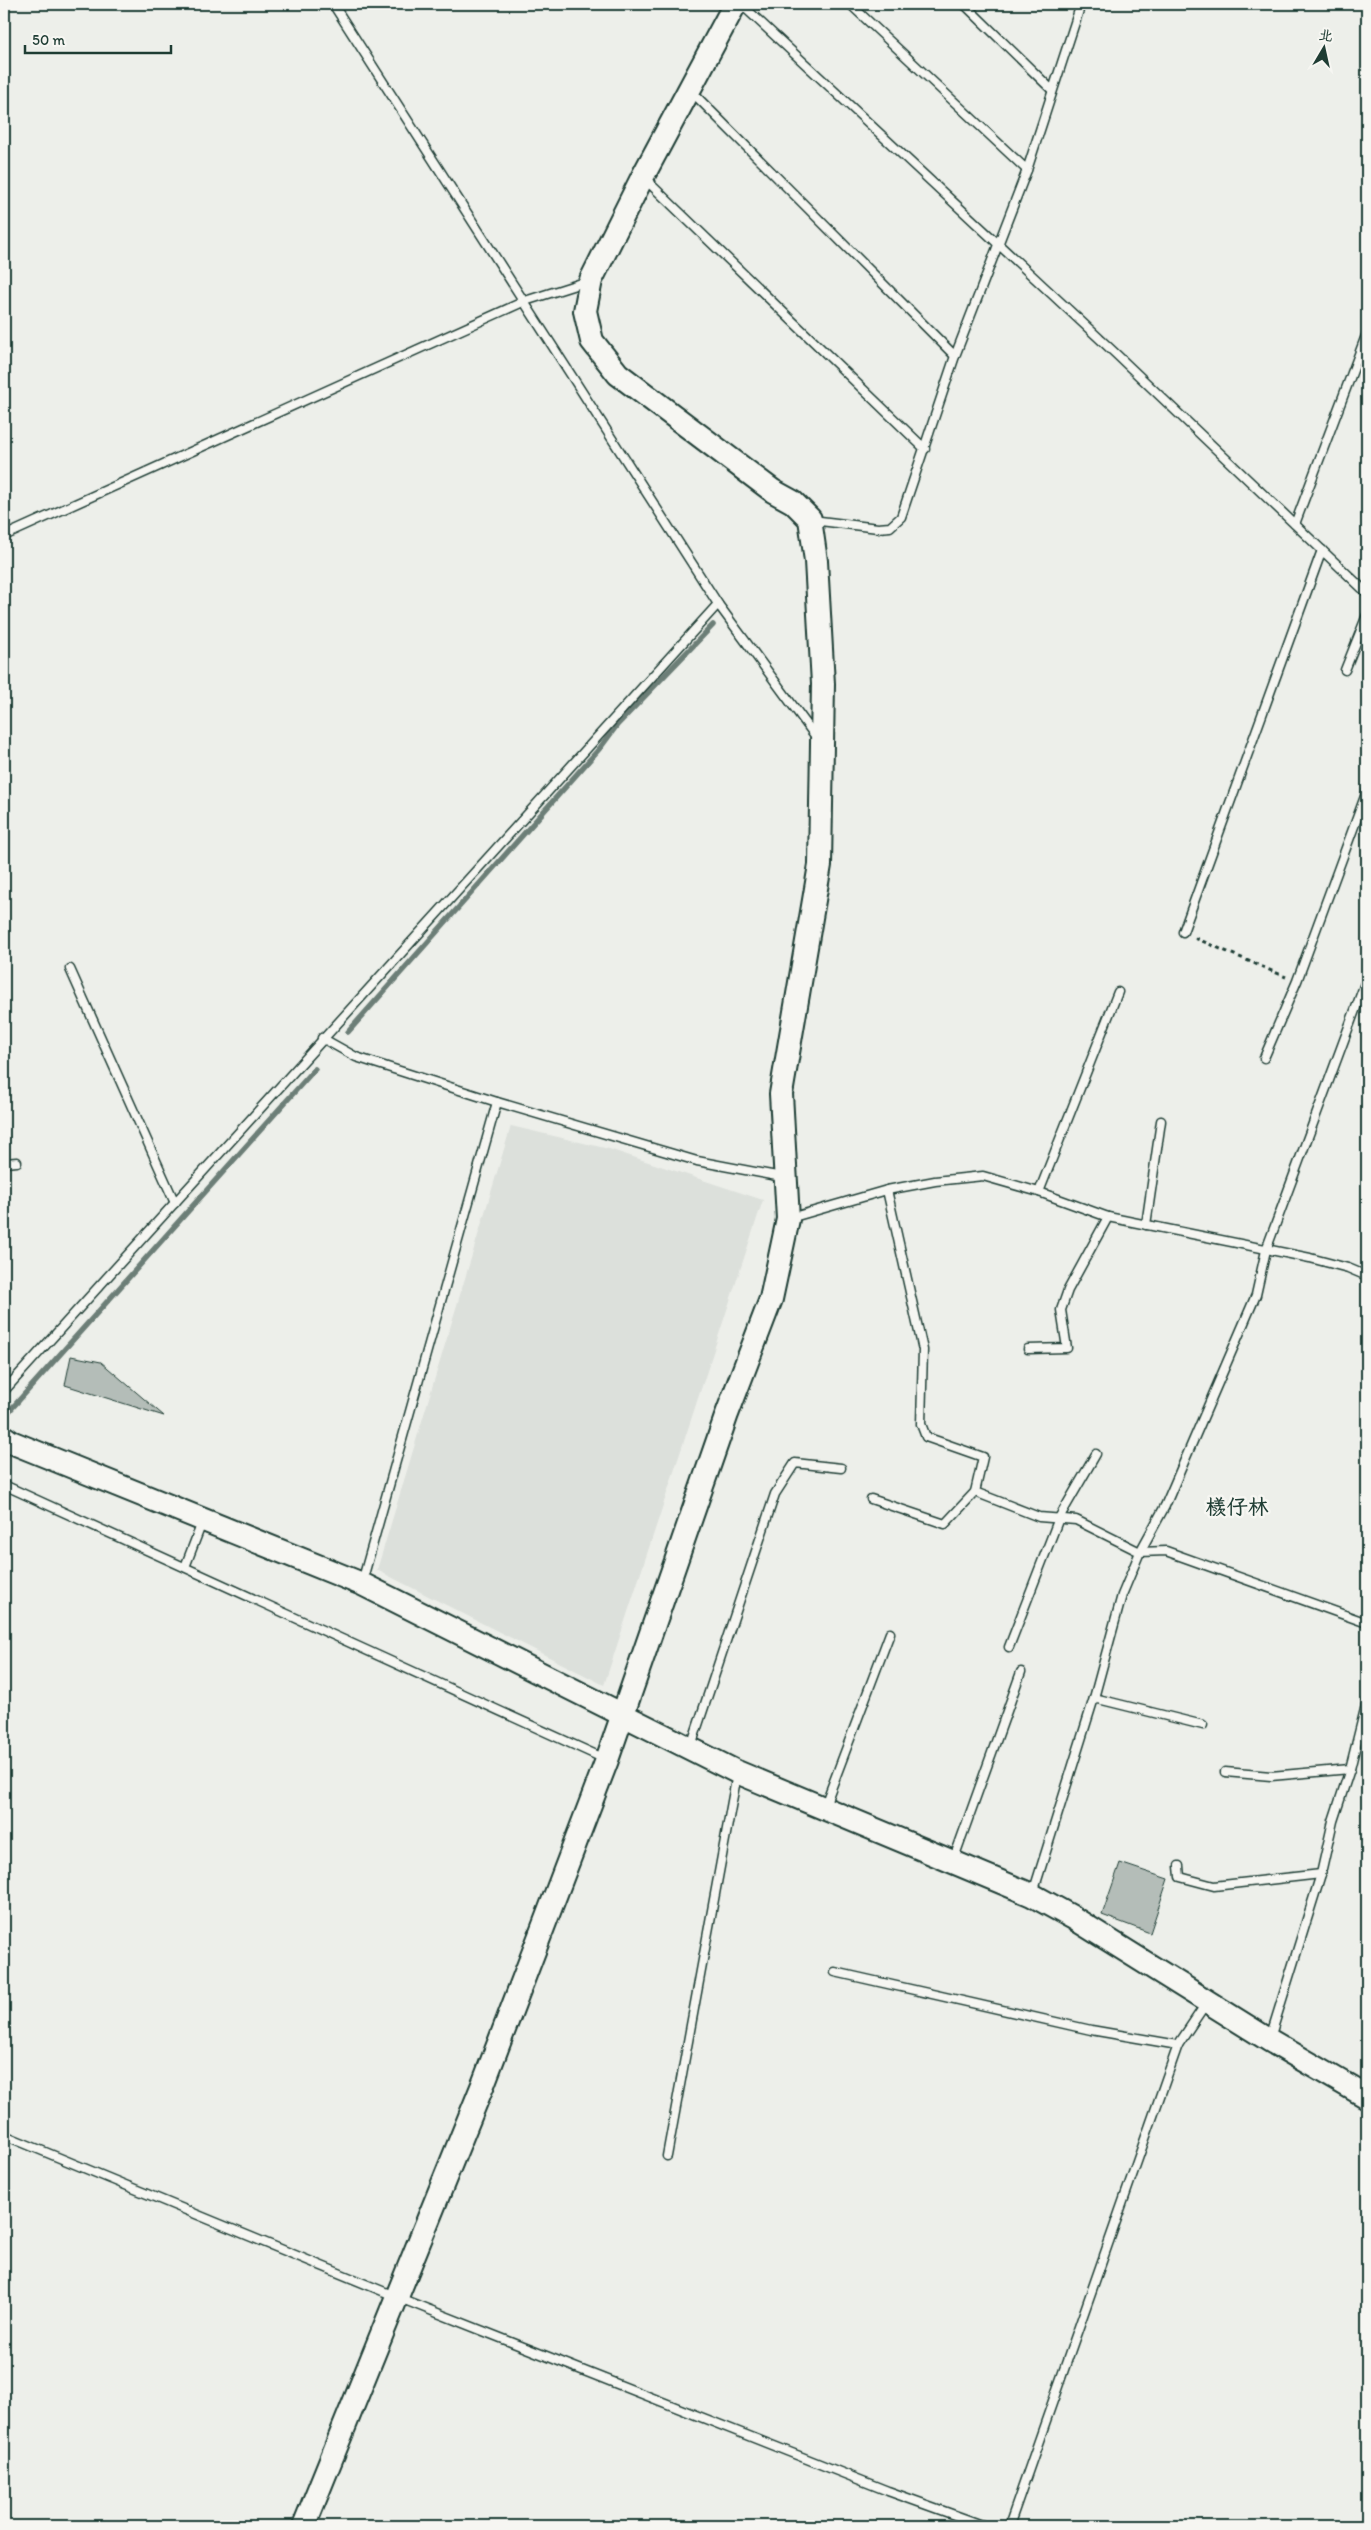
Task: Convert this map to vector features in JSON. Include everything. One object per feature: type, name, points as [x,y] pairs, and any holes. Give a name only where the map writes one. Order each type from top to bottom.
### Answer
[{"type":"street","points":[[304,2526],[484,2082],[607,1760],[728,1414],[771,1299],[788,1219],[781,1094],[819,882],[822,655],[816,561],[810,519],[793,502],[773,491],[618,374],[592,341],[585,311],[591,280],[643,176],[735,4]]},
{"type":"street","points":[[7,1442],[362,1584],[737,1772],[1032,1895],[1072,1917],[1208,2000],[1269,2040],[1367,2096]]},
{"type":"lane","points":[[333,4],[718,604],[822,746]]},
{"type":"lane","points":[[741,4],[1367,593]]},
{"type":"lane","points":[[850,4],[1027,170]]},
{"type":"lane","points":[[964,4],[1052,90]]},
{"type":"lane","points":[[810,519],[878,528],[890,527],[901,517],[955,356],[1027,170],[1080,4]]},
{"type":"lane","points":[[689,90],[955,356]]},
{"type":"lane","points":[[643,176],[925,449]]},
{"type":"lane","points":[[4,536],[525,301],[591,280]]},
{"type":"lane","points":[[1295,524],[1367,333]]},
{"type":"lane","points":[[1183,932],[1322,550]]},
{"type":"lane","points":[[4,1392],[322,1038],[718,604]]},
{"type":"lane","points":[[1345,670],[1367,615]]},
{"type":"lane","points":[[1264,1058],[1297,981],[1367,791]]},
{"type":"lane","points":[[70,969],[175,1203]]},
{"type":"lane","points":[[1032,1895],[1094,1698],[1122,1595],[1140,1552],[1165,1506],[1256,1296],[1266,1250],[1367,978]]},
{"type":"lane","points":[[1039,1192],[1118,992]]},
{"type":"lane","points":[[322,1038],[356,1057],[497,1102],[697,1161],[787,1178]]},
{"type":"lane","points":[[362,1584],[497,1102]]},
{"type":"lane","points":[[1146,1225],[1161,1122]]},
{"type":"lane","points":[[4,1163],[17,1162]]},
{"type":"lane","points":[[788,1219],[887,1190],[935,1181],[983,1176],[1039,1192],[1108,1217],[1310,1258],[1348,1268],[1367,1276]]},
{"type":"lane","points":[[871,1499],[945,1524],[975,1492],[983,1457],[926,1437],[921,1424],[923,1350],[887,1190]]},
{"type":"lane","points":[[1028,1349],[1067,1348],[1061,1310],[1068,1290],[1108,1217]]},
{"type":"lane","points":[[1009,1647],[1059,1518],[1096,1454]]},
{"type":"lane","points":[[691,1748],[775,1494],[795,1463],[841,1468]]},
{"type":"lane","points":[[4,1485],[607,1760]]},
{"type":"lane","points":[[975,1492],[1038,1517],[1076,1520],[1140,1552],[1166,1551],[1367,1623]]},
{"type":"lane","points":[[185,1567],[203,1519]]},
{"type":"lane","points":[[823,1809],[890,1633]]},
{"type":"lane","points":[[953,1861],[1021,1672]]},
{"type":"lane","points":[[1094,1698],[1203,1725]]},
{"type":"lane","points":[[1269,2040],[1321,1874],[1333,1821],[1350,1769],[1367,1701]]},
{"type":"lane","points":[[1226,1772],[1271,1776],[1350,1769]]},
{"type":"lane","points":[[666,2156],[737,1772]]},
{"type":"lane","points":[[1179,1866],[1180,1877],[1214,1886],[1321,1874]]},
{"type":"lane","points":[[834,1972],[1091,2030],[1178,2045]]},
{"type":"lane","points":[[1009,2526],[1178,2045],[1208,2000]]},
{"type":"lane","points":[[4,2135],[397,2297],[888,2491],[984,2526]]},
{"type":"path","points":[[1183,932],[1297,981]]},
{"type":"shaded area","points":[[511,1126],[609,1149],[763,1200],[604,1685],[377,1570]]},
{"type":"building","points":[[71,1356],[101,1362],[164,1416],[65,1385]]},
{"type":"building","points":[[1120,1863],[1168,1879],[1150,1933],[1102,1915]]},
{"type":"waterway","points":[[348,1032],[600,748],[617,725],[713,625]]},
{"type":"waterway","points":[[4,1417],[315,1069]]},
{"type":"district","name":"檨仔林","points":[[1237,1506]]}]
